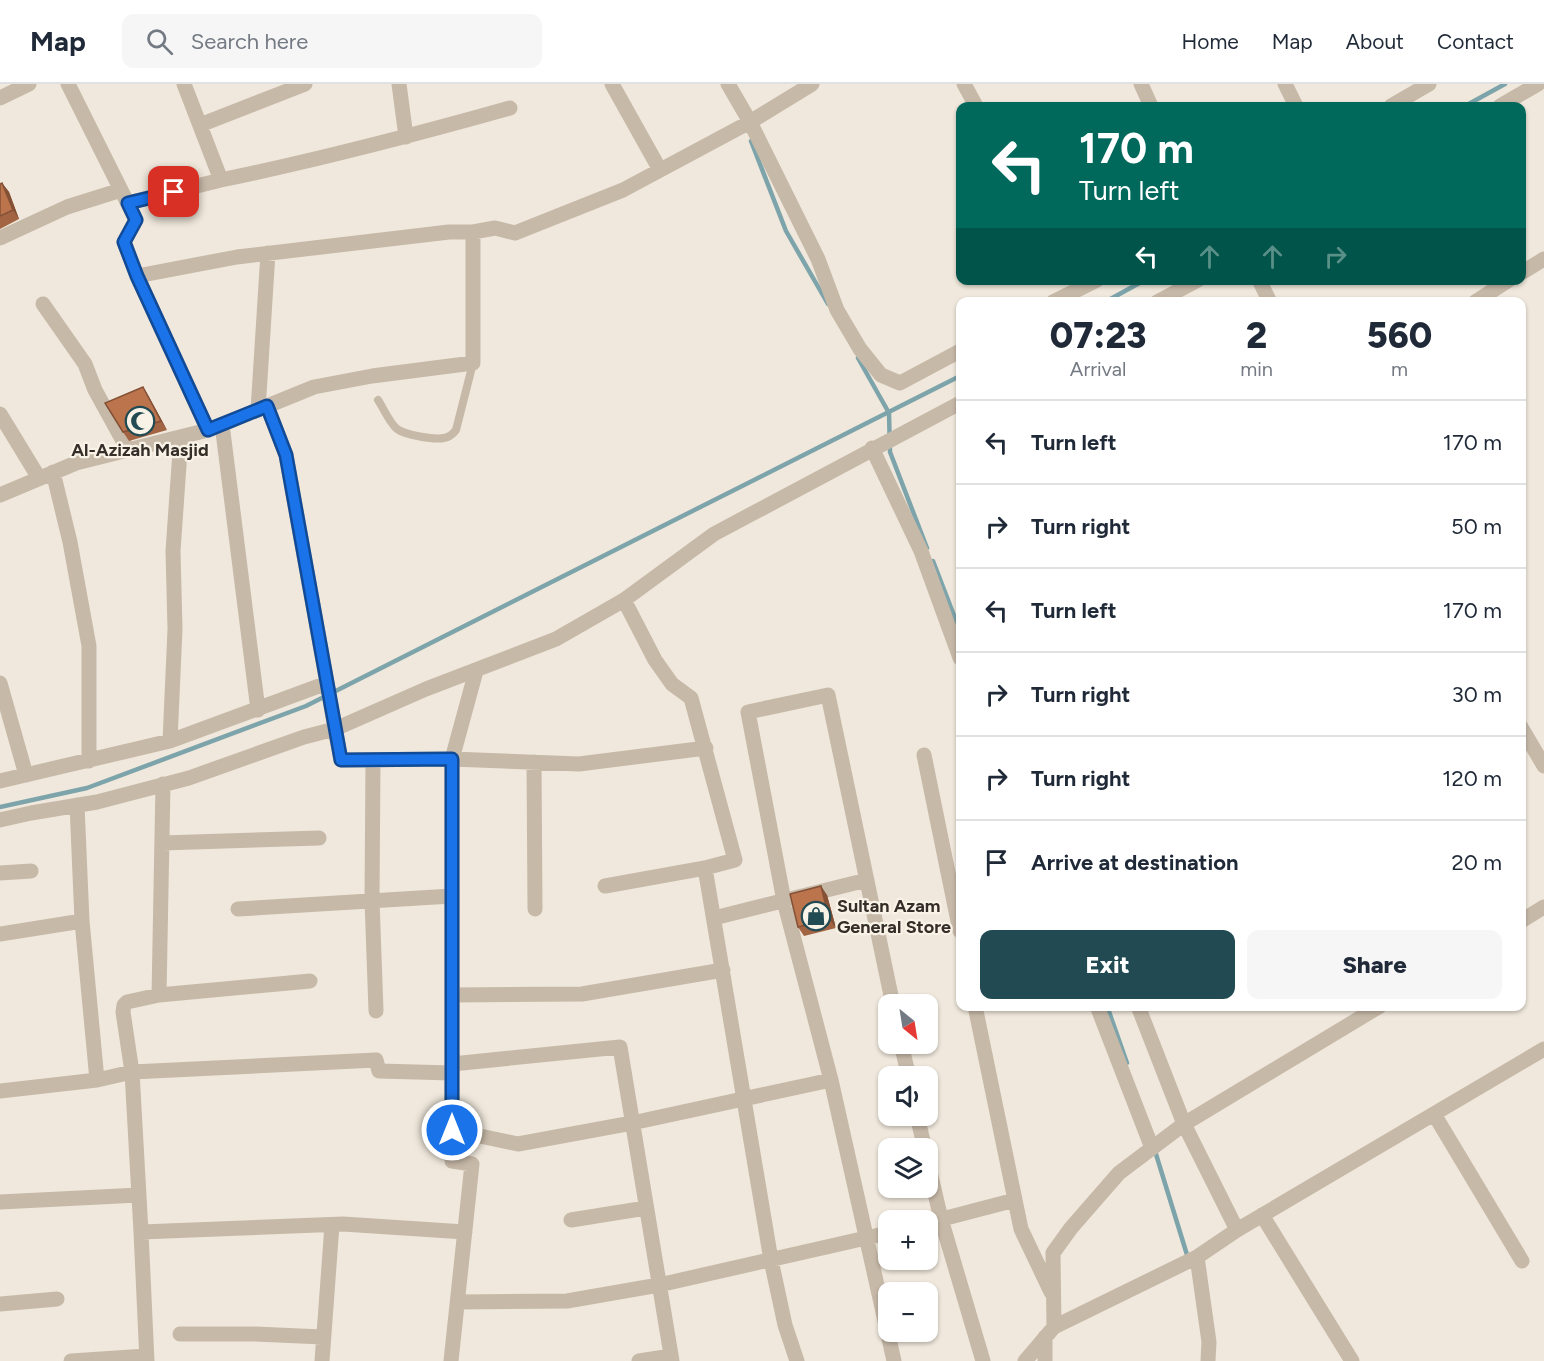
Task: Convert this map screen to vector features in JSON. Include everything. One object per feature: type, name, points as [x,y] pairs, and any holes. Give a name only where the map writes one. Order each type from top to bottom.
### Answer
[{"type":"street","points":[[0,98],[30,84]]},
{"type":"street","points":[[69,84],[136,220],[124,242],[137,276],[215,427],[258,710]]},
{"type":"street","points":[[184,84],[221,180]]},
{"type":"street","points":[[200,125],[305,84]]},
{"type":"street","points":[[399,84],[406,137]]},
{"type":"street","points":[[612,84],[660,171]]},
{"type":"street","points":[[729,84],[818,259],[837,310],[860,349],[881,375],[900,383],[956,353]]},
{"type":"street","points":[[137,276],[268,253],[449,232],[495,228],[515,233],[623,190],[750,122],[812,84]]},
{"type":"street","points":[[964,84],[974,102]]},
{"type":"street","points":[[1141,84],[1149,102]]},
{"type":"street","points":[[1285,84],[1294,102]]},
{"type":"street","points":[[1398,102],[1429,84]]},
{"type":"street","points":[[1507,102],[1538,84]]},
{"type":"street","points":[[0,238],[67,207],[287,167],[510,108]]},
{"type":"street","points":[[0,495],[76,463],[215,427],[314,387],[372,376],[473,363],[472,231]]},
{"type":"street","points":[[268,253],[262,408],[286,455],[341,760],[452,759],[579,764],[706,748]]},
{"type":"street","points":[[1526,270],[1544,259]]},
{"type":"street","points":[[1166,297],[1189,285]]},
{"type":"street","points":[[1483,297],[1501,285]]},
{"type":"street","points":[[1058,297],[1068,286]]},
{"type":"street","points":[[43,304],[84,364],[95,390],[128,450]]},
{"type":"street","points":[[0,820],[77,805],[189,778],[304,737],[334,722],[476,671],[556,639],[624,600],[714,534],[956,405]]},
{"type":"street","points":[[0,414],[46,475],[70,542],[89,646],[89,761]]},
{"type":"street","points":[[170,741],[175,629],[173,551],[181,436]]},
{"type":"street","points":[[872,448],[921,551],[956,647]]},
{"type":"street","points":[[605,886],[705,868],[735,860],[691,698],[672,684],[655,660],[624,600]]},
{"type":"street","points":[[452,1361],[472,1164],[452,1161],[452,759],[476,671]]},
{"type":"street","points":[[0,683],[26,775]]},
{"type":"street","points":[[0,781],[170,741],[327,687]]},
{"type":"street","points":[[891,994],[828,696],[748,712],[784,901],[831,1080],[894,1361]]},
{"type":"street","points":[[1526,736],[1544,766]]},
{"type":"street","points":[[924,755],[956,911]]},
{"type":"street","points":[[373,760],[372,900],[376,1011]]},
{"type":"street","points":[[534,762],[535,909]]},
{"type":"street","points":[[159,995],[163,784]]},
{"type":"street","points":[[77,805],[82,921],[97,1080]]},
{"type":"street","points":[[162,843],[319,838]]},
{"type":"street","points":[[705,868],[742,1099],[771,1260],[785,1325],[797,1361]]},
{"type":"street","points":[[0,873],[31,871]]},
{"type":"street","points":[[714,918],[867,880]]},
{"type":"street","points":[[238,909],[452,896]]},
{"type":"street","points":[[1526,918],[1544,908]]},
{"type":"street","points":[[0,934],[82,921]]},
{"type":"street","points":[[452,995],[582,994],[723,970]]},
{"type":"street","points":[[71,1361],[146,1358],[132,1072],[123,1012],[124,1005],[127,1002],[159,995],[310,981]]},
{"type":"street","points":[[976,1011],[1021,1229],[1053,1298]]},
{"type":"street","points":[[1099,1011],[1152,1148]]},
{"type":"street","points":[[1140,1011],[1184,1124],[1237,1230]]},
{"type":"street","points":[[1045,1361],[1053,1298],[1053,1253],[1071,1228],[1119,1173],[1184,1124],[1354,1013]]},
{"type":"street","points":[[0,1091],[97,1080],[132,1072],[376,1060],[379,1071],[452,1068],[620,1047],[671,1359],[639,1361]]},
{"type":"street","points":[[1025,1361],[1050,1332],[1197,1257],[1262,1215],[1544,1049]]},
{"type":"street","points":[[452,1130],[518,1144],[632,1123],[831,1080]]},
{"type":"street","points":[[1434,1114],[1522,1262]]},
{"type":"street","points":[[0,1202],[139,1195]]},
{"type":"street","points":[[938,1220],[1015,1200]]},
{"type":"street","points":[[571,1220],[646,1208]]},
{"type":"street","points":[[1262,1215],[1353,1361]]},
{"type":"street","points":[[141,1232],[343,1224],[465,1232]]},
{"type":"street","points":[[322,1361],[332,1225]]},
{"type":"street","points":[[938,1232],[983,1361]]},
{"type":"street","points":[[458,1302],[567,1301],[659,1285],[878,1236]]},
{"type":"street","points":[[1197,1257],[1209,1342],[1208,1361]]},
{"type":"street","points":[[0,1304],[57,1299]]},
{"type":"street","points":[[180,1334],[255,1334],[323,1338]]},
{"type":"lane","points":[[378,400],[393,424],[401,431],[427,438],[451,436],[456,430],[473,363]]},
{"type":"building","points":[[2,183],[13,210],[0,216],[0,184]]},
{"type":"building","name":"Al-Azizah Masjid","points":[[143,387],[161,421],[123,432],[105,403]]},
{"type":"building","name":"Sultan Azam General Store","points":[[821,886],[829,919],[798,927],[790,894]]},
{"type":"waterway","points":[[1472,102],[1505,84]]},
{"type":"waterway","points":[[751,141],[786,231],[828,304]]},
{"type":"waterway","points":[[1114,297],[1136,285]]},
{"type":"waterway","points":[[858,358],[889,413],[890,452],[927,548]]},
{"type":"waterway","points":[[0,807],[87,788],[306,706],[956,378]]},
{"type":"waterway","points":[[933,561],[956,621]]},
{"type":"waterway","points":[[1109,1011],[1127,1063]]},
{"type":"waterway","points":[[1155,1151],[1188,1258]]},
{"type":"place","name":"Al-Azizah Masjid","points":[[140,421]]},
{"type":"place","name":"Sultan Azam General Store","points":[[816,916]]},
{"type":"route","points":[[174,192],[128,203],[136,220],[124,242],[137,276],[208,430],[267,406],[275,424],[286,455],[341,760],[452,759],[452,1130]]}]
